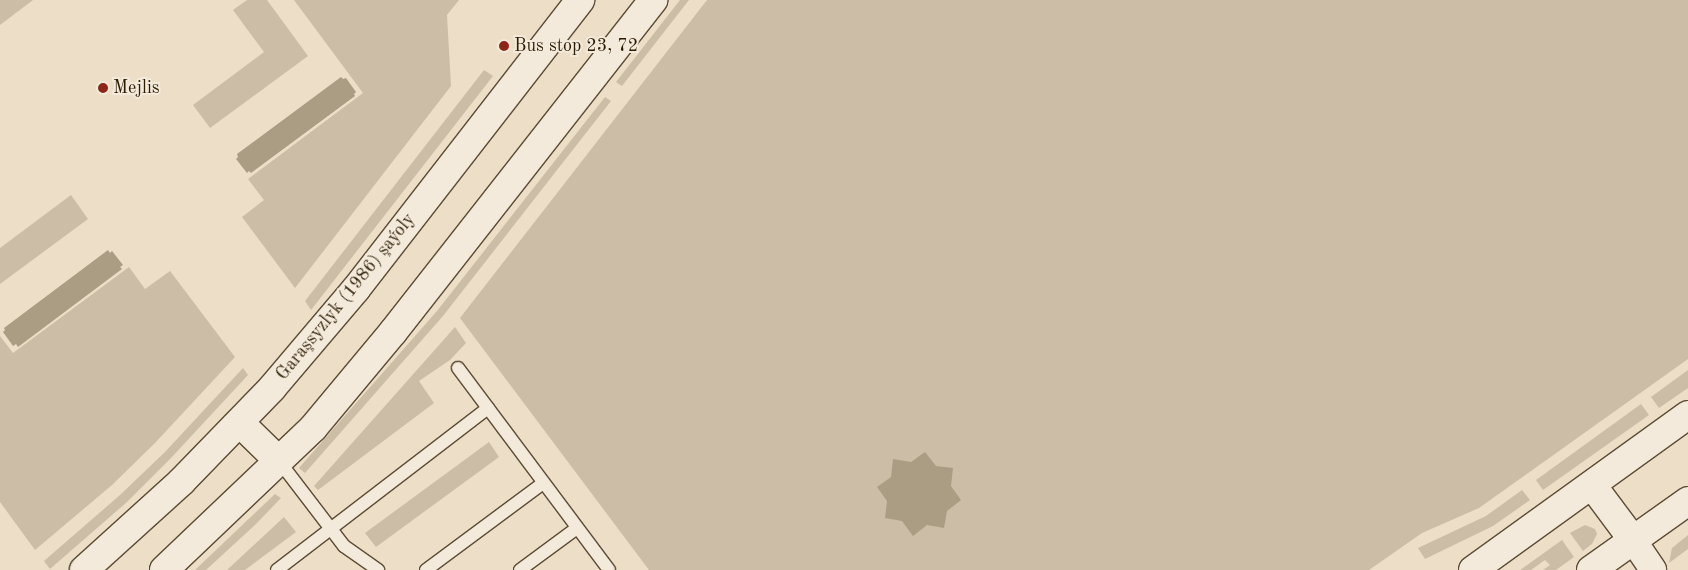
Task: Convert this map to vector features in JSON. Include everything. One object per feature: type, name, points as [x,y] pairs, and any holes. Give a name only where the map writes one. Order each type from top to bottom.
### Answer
[{"type":"main road","name":"Garaşsyzlyk (1986) şaýoly","points":[[84,570],[181,482],[240,423],[356,289],[580,0]]},
{"type":"main road","points":[[164,570],[312,428],[393,332],[652,0]]},
{"type":"main road","points":[[1473,570],[1688,416]]},
{"type":"main road","points":[[240,423],[279,461]]},
{"type":"main road","points":[[1592,484],[1633,540]]},
{"type":"main road","points":[[1591,570],[1688,501]]},
{"type":"street","points":[[1633,540],[1652,570]]},
{"type":"lane","points":[[458,368],[609,570]]},
{"type":"lane","points":[[278,570],[488,408]]},
{"type":"lane","points":[[279,461],[344,546],[374,569]]},
{"type":"lane","points":[[426,570],[544,482]]},
{"type":"lane","points":[[520,570],[577,528]]},
{"type":"shaded area","points":[[0,0],[33,0],[0,25]]},
{"type":"shaded area","points":[[247,0],[267,0],[308,56],[210,128],[193,105],[264,52],[233,10]]},
{"type":"shaded area","points":[[294,0],[459,0],[447,15],[451,86],[295,288],[242,217],[264,200],[248,179],[363,93]]},
{"type":"shaded area","points":[[680,0],[689,0],[622,86],[616,82]]},
{"type":"shaded area","points":[[707,0],[1688,0],[1688,359],[1479,508],[1422,533],[1369,570],[649,570],[460,318]]},
{"type":"shaded area","points":[[484,70],[493,76],[311,310],[305,301]]},
{"type":"shaded area","points":[[341,77],[343,79],[346,78],[356,92],[355,96],[251,173],[249,171],[247,173],[236,159],[238,157],[237,154]]},
{"type":"shaded area","points":[[605,97],[611,101],[443,316],[305,473],[299,468],[437,311]]},
{"type":"shaded area","points":[[71,195],[88,219],[0,284],[0,248]]},
{"type":"shaded area","points":[[108,250],[110,253],[112,251],[123,265],[120,267],[122,269],[18,347],[16,344],[13,346],[3,332],[4,328]]},
{"type":"shaded area","points":[[129,267],[145,289],[170,271],[235,357],[155,443],[112,485],[35,550],[0,502],[0,336],[13,353]]},
{"type":"shaded area","points":[[455,327],[466,343],[450,360],[419,381],[434,403],[318,490],[314,486]]},
{"type":"shaded area","points":[[243,368],[248,375],[171,458],[127,502],[50,569],[44,561],[120,495],[165,452]]},
{"type":"shaded area","points":[[1688,370],[1688,388],[1659,408],[1651,397]]},
{"type":"shaded area","points":[[1641,404],[1649,415],[1543,490],[1536,480]]},
{"type":"shaded area","points":[[489,442],[499,457],[376,547],[365,533]]},
{"type":"shaded area","points":[[925,452],[936,466],[953,468],[951,486],[961,500],[947,511],[944,528],[927,525],[913,536],[902,521],[885,518],[887,501],[877,487],[891,477],[893,459],[911,462]]},
{"type":"shaded area","points":[[1522,490],[1530,500],[1493,526],[1425,559],[1418,548],[1486,516]]},
{"type":"shaded area","points":[[275,494],[281,498],[256,524],[206,570],[195,570]]},
{"type":"shaded area","points":[[284,517],[296,532],[245,570],[227,570]]},
{"type":"shaded area","points":[[1585,525],[1595,529],[1597,534],[1592,544],[1583,551],[1570,533]]},
{"type":"shaded area","points":[[1688,535],[1688,549],[1669,563],[1672,548]]},
{"type":"shaded area","points":[[1562,540],[1574,557],[1556,570],[1543,570],[1550,565],[1545,560],[1531,570],[1520,570]]},
{"type":"place","name":"Bus stop 23, 72","points":[[504,46]]},
{"type":"place","name":"Mejlis","points":[[103,88]]}]
